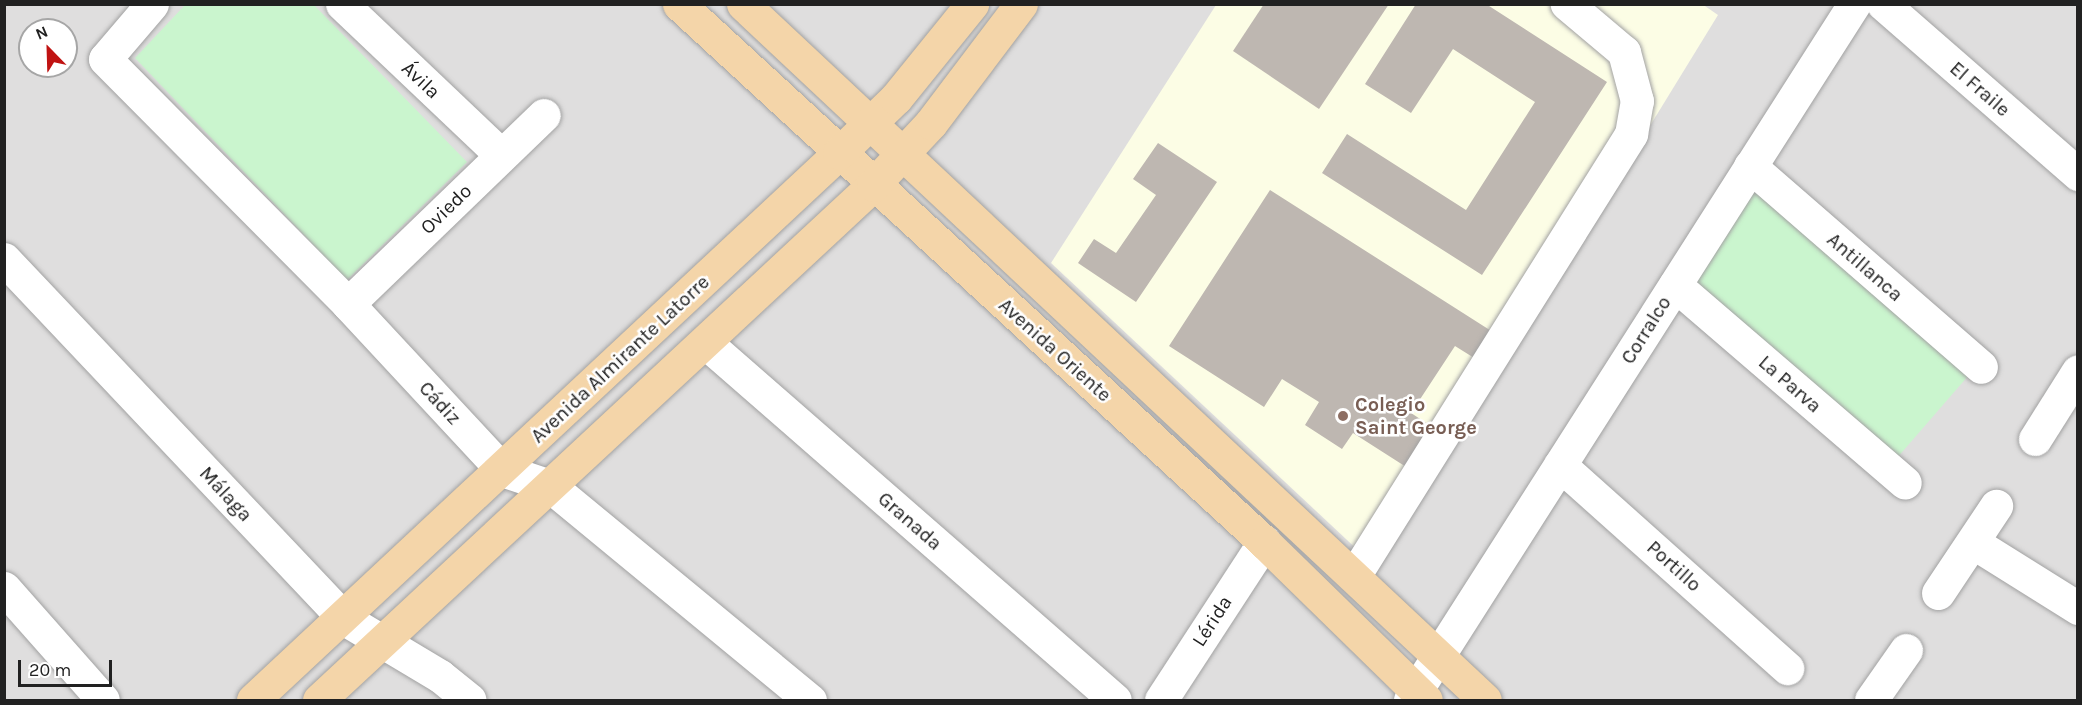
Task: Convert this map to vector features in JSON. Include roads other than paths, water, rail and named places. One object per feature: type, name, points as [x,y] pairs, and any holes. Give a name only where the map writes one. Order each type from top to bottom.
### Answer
[{"type":"main road","name":"Avenida Oriente","points":[[679,4],[873,185],[1264,542],[1417,697]]},
{"type":"main road","name":"Avenida Oriente","points":[[743,4],[1485,700]]},
{"type":"main road","name":"Avenida Almirante Latorre","points":[[253,700],[502,470],[870,123],[972,4]]},
{"type":"main road","points":[[319,700],[873,185],[904,154],[1021,4]]},
{"type":"street","name":"Cádiz","points":[[152,4],[105,60],[348,304],[502,470],[550,486],[810,700]]},
{"type":"street","name":"Ávila","points":[[342,4],[501,155]]},
{"type":"street","points":[[1354,576],[1631,134],[1637,101],[1624,52],[1566,4]]},
{"type":"street","name":"Corralco","points":[[1417,697],[1439,656],[1854,4]]},
{"type":"street","name":"El Fraile","points":[[1883,4],[2078,174]]},
{"type":"street","name":"Oviedo","points":[[348,304],[544,115]]},
{"type":"street","name":"Antillanca","points":[[1750,166],[1981,367]]},
{"type":"street","name":"Málaga","points":[[4,259],[343,618],[470,700]]},
{"type":"street","name":"La Parva","points":[[1675,285],[1905,483]]},
{"type":"street","name":"Granada","points":[[705,342],[1115,700]]},
{"type":"street","points":[[2036,439],[2076,376]]},
{"type":"street","name":"Portillo","points":[[1560,465],[1787,668]]},
{"type":"street","points":[[1938,593],[1974,543],[1996,506]]},
{"type":"street","name":"Lérida","points":[[1161,700],[1264,542]]},
{"type":"street","points":[[1974,543],[2078,608]]},
{"type":"street","points":[[7,596],[103,700]]},
{"type":"street","points":[[1871,700],[1905,650]]},
{"type":"place","name":"Colegio Saint George","points":[[1343,416]]}]
